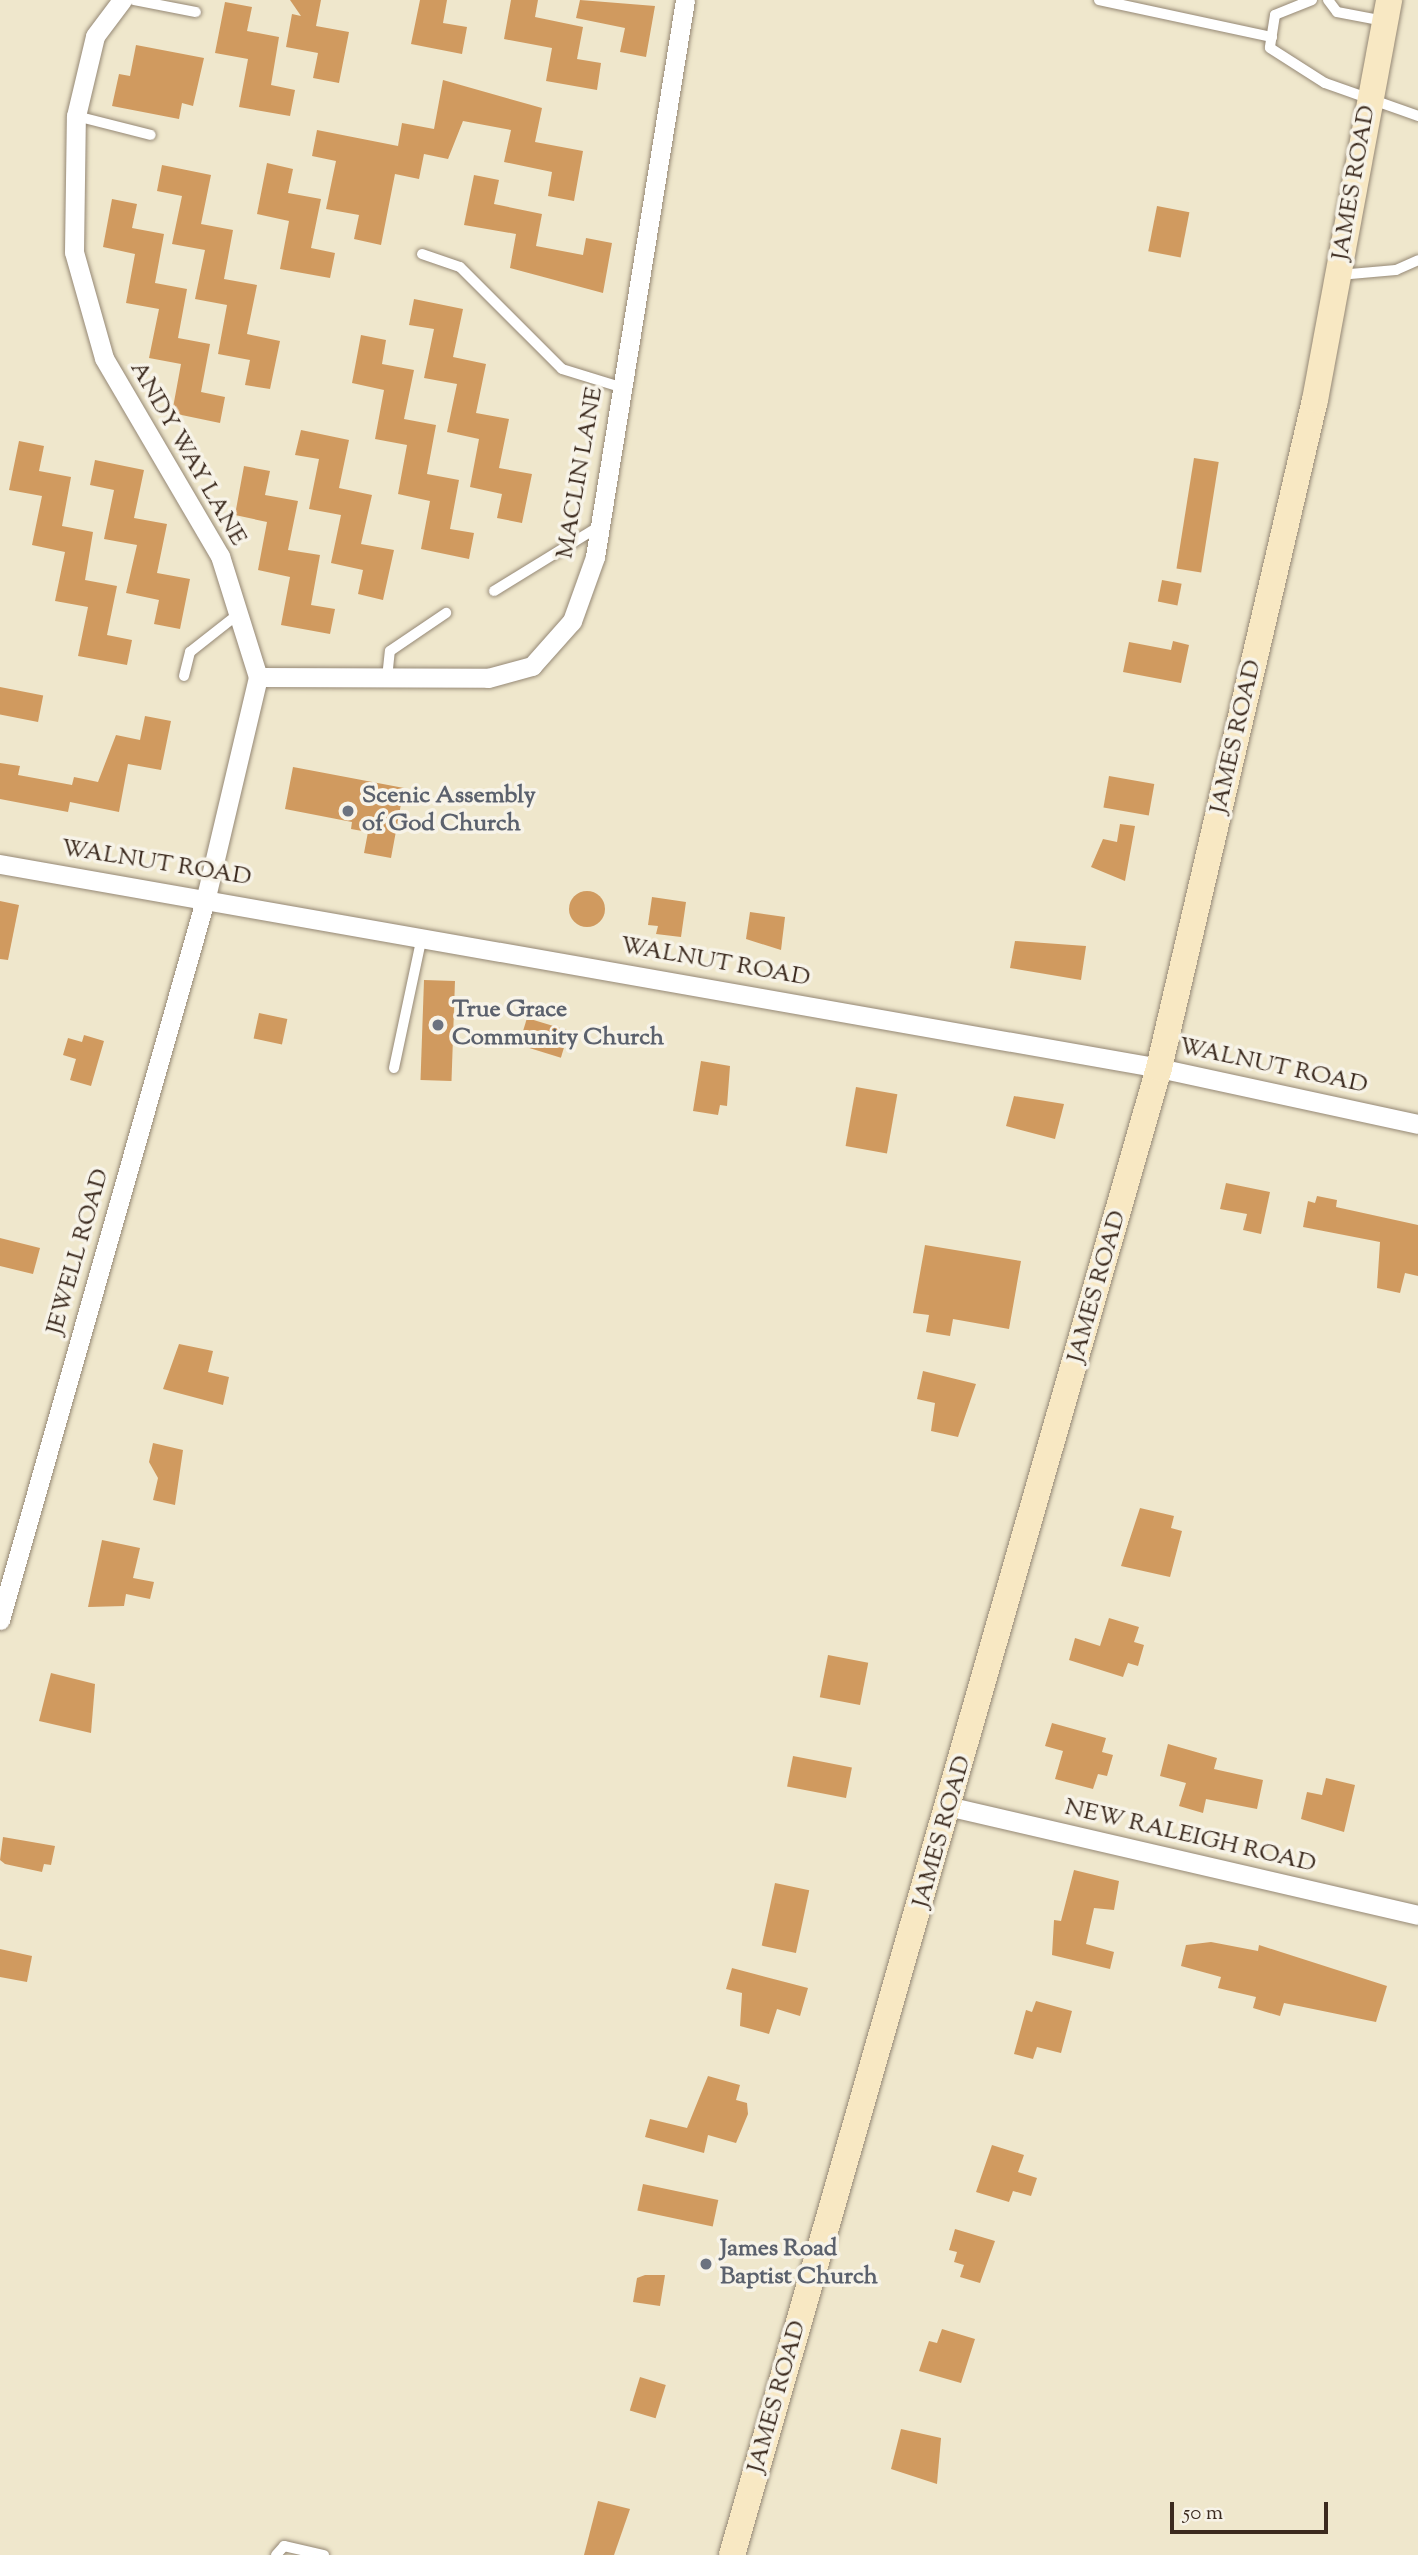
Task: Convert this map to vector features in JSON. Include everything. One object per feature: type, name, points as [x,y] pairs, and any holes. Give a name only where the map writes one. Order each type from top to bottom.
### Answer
[{"type":"main road","name":"JAMES ROAD","points":[[732,2555],[951,1807],[1159,1068],[1312,416],[1387,11]]},
{"type":"street","name":"ANDY WAY LANE","points":[[122,0],[95,36],[76,116],[74,252],[104,358],[220,556],[258,677]]},
{"type":"street","name":"MACLIN LANE","points":[[258,677],[488,678],[532,666],[572,621],[599,526],[685,0]]},
{"type":"street","points":[[206,897],[258,677]]},
{"type":"street","name":"WALNUT ROAD","points":[[0,864],[422,935],[1159,1068],[1418,1124]]},
{"type":"street","name":"JEWELL ROAD","points":[[0,1620],[206,897]]},
{"type":"street","name":"NEW RALEIGH ROAD","points":[[951,1807],[1418,1915]]},
{"type":"lane","points":[[134,0],[196,12]]},
{"type":"lane","points":[[1099,0],[1272,37]]},
{"type":"lane","points":[[1312,0],[1275,15],[1270,48],[1325,83],[1371,96],[1418,116]]},
{"type":"lane","points":[[1328,0],[1337,12],[1387,11]]},
{"type":"lane","points":[[76,116],[151,135]]},
{"type":"lane","points":[[422,254],[460,267],[562,369],[620,387]]},
{"type":"lane","points":[[1338,275],[1396,270],[1418,260]]},
{"type":"lane","points":[[494,591],[599,526]]},
{"type":"lane","points":[[387,678],[390,651],[446,613]]},
{"type":"lane","points":[[184,676],[190,652],[237,615]]},
{"type":"lane","points":[[394,1068],[422,935]]},
{"type":"lane","points":[[276,2555],[284,2546],[324,2555]]},
{"type":"building","points":[[290,0],[321,0],[316,26],[349,32],[339,83],[313,78],[318,53],[286,47],[292,14],[301,16]]},
{"type":"building","points":[[420,0],[447,0],[443,23],[467,27],[462,54],[411,44]]},
{"type":"building","points":[[511,0],[538,0],[535,17],[583,27],[577,59],[601,63],[597,90],[546,81],[552,48],[504,39]]},
{"type":"building","points":[[580,0],[655,6],[646,57],[620,52],[625,28],[576,18]]},
{"type":"building","points":[[225,2],[252,7],[247,31],[279,37],[271,85],[295,90],[290,116],[239,107],[248,59],[215,53]]},
{"type":"building","points":[[136,45],[204,58],[193,106],[182,103],[179,119],[112,106],[119,74],[130,76]]},
{"type":"building","points":[[443,80],[542,108],[535,142],[583,151],[574,201],[548,196],[552,172],[504,162],[511,130],[463,121],[448,159],[424,154],[419,179],[395,174],[381,245],[354,239],[359,215],[326,209],[336,161],[312,156],[317,130],[398,146],[402,123],[434,129]]},
{"type":"building","points":[[267,163],[293,169],[288,193],[321,199],[311,248],[335,253],[330,278],[280,269],[289,221],[257,214]]},
{"type":"building","points":[[162,165],[211,175],[201,224],[233,230],[224,279],[257,285],[247,334],[280,341],[270,389],[245,385],[250,360],[218,354],[227,305],[195,299],[205,250],[172,244],[182,196],[157,191]]},
{"type":"building","points":[[474,175],[499,180],[494,204],[542,214],[536,246],[583,255],[586,238],[612,243],[603,293],[510,268],[516,234],[464,225]]},
{"type":"building","points":[[112,199],[137,204],[132,228],[164,234],[155,283],[187,289],[178,338],[210,344],[201,392],[225,397],[220,423],[172,413],[181,364],[149,358],[159,309],[126,303],[135,254],[103,247]]},
{"type":"building","points":[[1157,206],[1189,212],[1181,257],[1148,251]]},
{"type":"building","points":[[414,299],[463,309],[453,357],[486,364],[476,413],[509,419],[499,468],[532,474],[522,523],[497,518],[502,494],[470,487],[479,439],[447,432],[457,384],[424,378],[434,329],[409,325]]},
{"type":"building","points":[[361,335],[386,340],[382,364],[414,370],[404,419],[436,425],[427,474],[459,480],[450,529],[474,533],[469,559],[421,549],[430,501],[398,494],[407,445],[375,439],[384,390],[352,383]]},
{"type":"building","points":[[301,430],[349,440],[339,488],[372,495],[361,544],[394,550],[383,600],[358,594],[363,570],[331,563],[341,515],[309,509],[319,459],[295,455]]},
{"type":"building","points":[[19,441],[44,446],[39,471],[71,477],[62,526],[93,532],[85,580],[117,586],[107,635],[132,640],[127,665],[78,656],[88,607],[55,601],[65,552],[32,545],[42,496],[9,490]]},
{"type":"building","points":[[1194,458],[1219,462],[1201,573],[1176,569]]},
{"type":"building","points":[[95,460],[144,470],[134,518],[167,524],[157,573],[190,579],[180,629],[154,624],[159,600],[126,593],[137,545],[104,539],[114,490],[90,485]]},
{"type":"building","points":[[244,466],[270,471],[265,495],[298,501],[288,550],[320,555],[311,605],[335,609],[330,634],[281,625],[290,577],[258,570],[267,522],[235,515]]},
{"type":"building","points":[[1162,580],[1182,584],[1177,605],[1158,602]]},
{"type":"building","points":[[1173,641],[1189,645],[1181,683],[1123,672],[1129,642],[1171,650]]},
{"type":"building","points":[[0,687],[43,695],[38,722],[0,715]]},
{"type":"building","points":[[145,716],[171,721],[161,770],[128,764],[119,812],[70,802],[68,812],[0,799],[0,763],[20,766],[18,775],[72,785],[74,777],[98,782],[116,735],[140,740]]},
{"type":"building","name":"Scenic Assembly of God Church","points":[[293,767],[404,788],[391,858],[364,853],[368,832],[351,829],[352,822],[285,809]]},
{"type":"building","points":[[1109,776],[1154,784],[1149,816],[1103,808]]},
{"type":"building","points":[[1120,824],[1135,826],[1125,881],[1091,867],[1103,839],[1117,842]]},
{"type":"building","points":[[587,891],[600,896],[605,909],[600,922],[587,927],[574,922],[569,909],[574,896]]},
{"type":"building","points":[[652,897],[686,902],[681,937],[656,934],[658,926],[648,925]]},
{"type":"building","points":[[0,901],[19,905],[8,960],[0,959]]},
{"type":"building","points":[[750,912],[785,917],[781,950],[746,939]]},
{"type":"building","points":[[1015,941],[1086,946],[1081,980],[1010,968]]},
{"type":"building","name":"True Grace Community Church","points":[[424,980],[455,981],[451,1081],[421,1080]]},
{"type":"building","points":[[259,1013],[287,1019],[282,1044],[254,1038]]},
{"type":"building","points":[[527,1018],[569,1031],[561,1058],[519,1045]]},
{"type":"building","points":[[84,1035],[104,1041],[91,1086],[70,1080],[76,1059],[63,1055],[68,1038],[82,1042]]},
{"type":"building","points":[[701,1061],[730,1066],[727,1106],[720,1105],[718,1115],[693,1111]]},
{"type":"building","points":[[856,1087],[897,1094],[887,1153],[846,1146]]},
{"type":"building","points":[[1014,1096],[1064,1104],[1055,1139],[1006,1126]]},
{"type":"building","points":[[1226,1183],[1270,1192],[1261,1234],[1243,1230],[1247,1214],[1220,1209]]},
{"type":"building","points":[[1317,1196],[1337,1200],[1336,1207],[1418,1225],[1418,1276],[1405,1273],[1400,1293],[1377,1288],[1380,1242],[1303,1227],[1308,1201],[1315,1203]]},
{"type":"building","points":[[0,1238],[40,1248],[33,1274],[0,1266]]},
{"type":"building","points":[[925,1245],[1021,1261],[1009,1329],[953,1319],[950,1336],[926,1332],[929,1315],[913,1313]]},
{"type":"building","points":[[179,1344],[213,1351],[208,1372],[229,1377],[223,1405],[163,1389]]},
{"type":"building","points":[[923,1371],[976,1384],[958,1437],[931,1431],[935,1403],[917,1399]]},
{"type":"building","points":[[153,1443],[183,1450],[175,1505],[153,1500],[158,1478],[149,1462]]},
{"type":"building","points":[[1140,1508],[1174,1516],[1171,1528],[1182,1531],[1170,1577],[1121,1566]]},
{"type":"building","points":[[102,1540],[140,1548],[133,1578],[154,1582],[150,1599],[126,1594],[124,1606],[88,1607]]},
{"type":"building","points":[[1109,1618],[1139,1627],[1134,1642],[1144,1645],[1138,1666],[1128,1663],[1123,1677],[1069,1660],[1075,1638],[1100,1646]]},
{"type":"building","points":[[828,1655],[868,1663],[860,1705],[820,1697]]},
{"type":"building","points":[[51,1673],[95,1684],[91,1733],[39,1721]]},
{"type":"building","points":[[1052,1723],[1106,1738],[1102,1752],[1113,1755],[1107,1776],[1098,1774],[1093,1789],[1055,1779],[1063,1751],[1045,1746]]},
{"type":"building","points":[[1168,1744],[1217,1758],[1214,1769],[1263,1780],[1257,1809],[1206,1799],[1203,1813],[1179,1806],[1186,1783],[1160,1776]]},
{"type":"building","points":[[793,1756],[852,1767],[846,1798],[787,1786]]},
{"type":"building","points":[[1326,1778],[1355,1785],[1344,1832],[1301,1819],[1307,1792],[1322,1795]]},
{"type":"building","points":[[3,1837],[55,1846],[51,1865],[44,1864],[42,1872],[5,1864],[0,1860]]},
{"type":"building","points":[[1074,1870],[1119,1881],[1114,1910],[1094,1908],[1086,1944],[1114,1952],[1110,1969],[1052,1955],[1054,1920],[1061,1921]]},
{"type":"building","points":[[775,1883],[809,1890],[796,1953],[762,1946]]},
{"type":"building","points":[[1211,1942],[1258,1951],[1259,1945],[1387,1986],[1376,2022],[1284,2003],[1280,2016],[1253,2008],[1256,1997],[1218,1988],[1221,1977],[1181,1966],[1186,1945]]},
{"type":"building","points":[[0,1949],[32,1956],[27,1982],[0,1977]]},
{"type":"building","points":[[732,1968],[808,1988],[800,2016],[777,2009],[769,2034],[740,2026],[742,1993],[726,1989]]},
{"type":"building","points":[[1036,2001],[1072,2011],[1061,2053],[1037,2047],[1033,2059],[1014,2054],[1026,2010],[1032,2012]]},
{"type":"building","points":[[708,2076],[740,2085],[736,2100],[747,2103],[748,2114],[736,2143],[708,2135],[704,2153],[645,2137],[650,2119],[687,2128]]},
{"type":"building","points":[[992,2145],[1024,2155],[1018,2172],[1037,2178],[1031,2196],[1013,2191],[1009,2202],[976,2192]]},
{"type":"building","points":[[643,2184],[718,2200],[713,2226],[637,2210]]},
{"type":"building","points":[[955,2229],[995,2241],[980,2283],[960,2277],[964,2265],[954,2262],[957,2252],[949,2250]]},
{"type":"building","points":[[645,2275],[665,2275],[660,2306],[633,2302],[637,2278]]},
{"type":"building","points":[[942,2329],[975,2339],[961,2383],[919,2371],[929,2341],[937,2343]]},
{"type":"building","points":[[640,2377],[666,2385],[656,2418],[630,2410]]},
{"type":"building","points":[[901,2429],[941,2438],[937,2484],[891,2469]]},
{"type":"building","points":[[598,2501],[630,2509],[614,2555],[584,2555]]},
{"type":"place","name":"Scenic Assembly of God Church","points":[[348,811]]},
{"type":"place","name":"True Grace Community Church","points":[[438,1025]]},
{"type":"place","name":"James Road Baptist Church","points":[[706,2264]]}]
